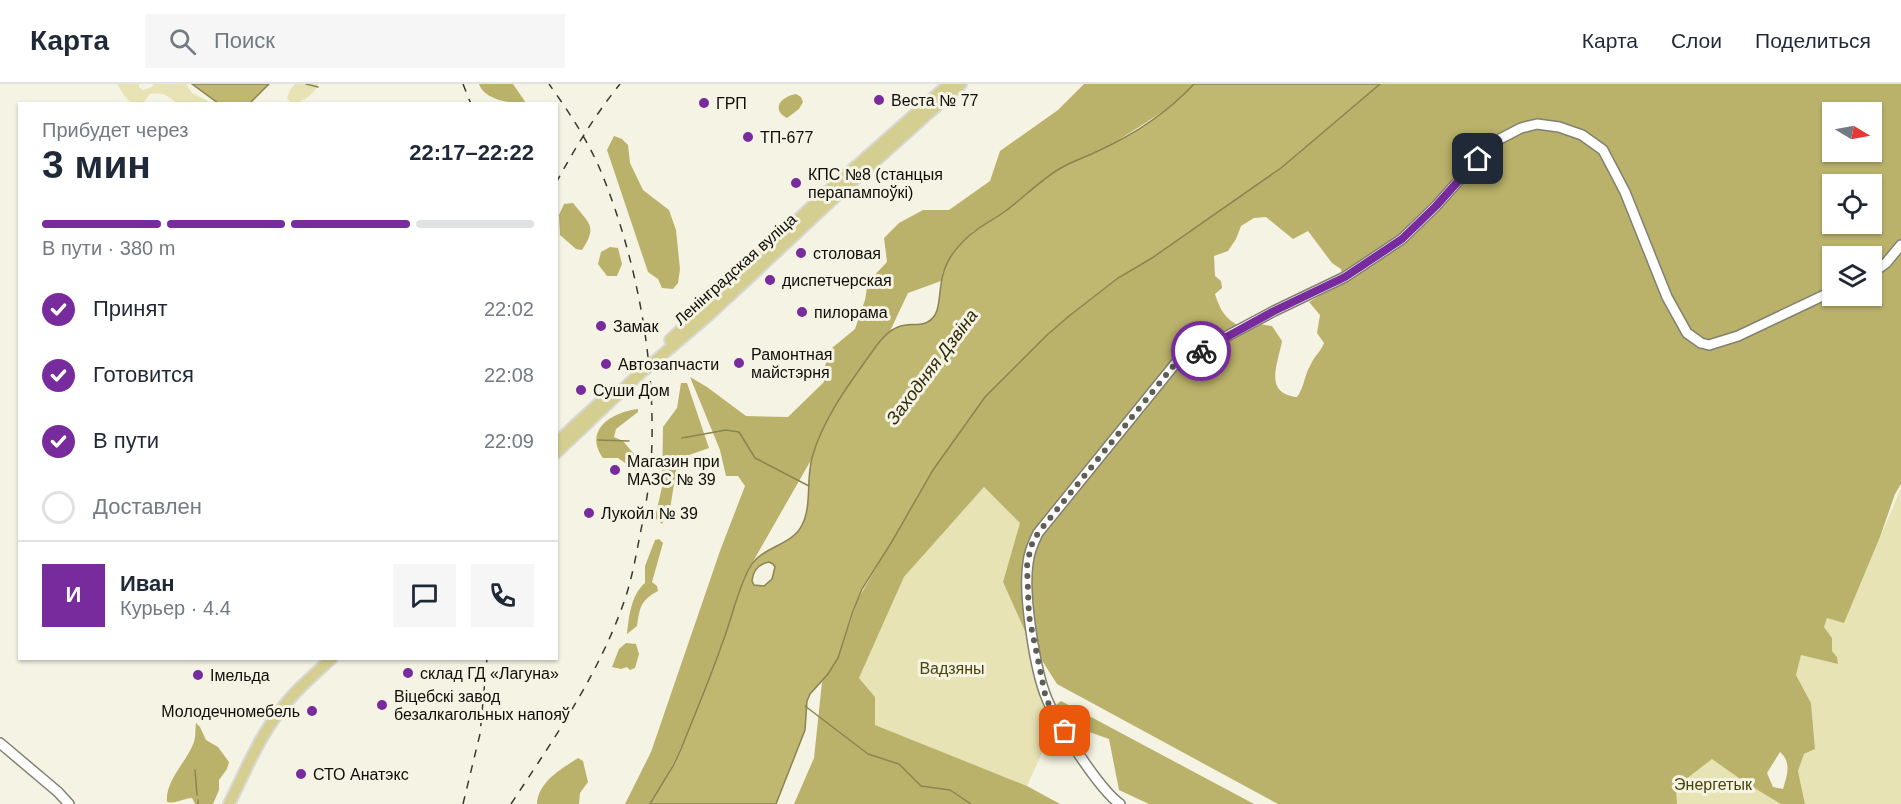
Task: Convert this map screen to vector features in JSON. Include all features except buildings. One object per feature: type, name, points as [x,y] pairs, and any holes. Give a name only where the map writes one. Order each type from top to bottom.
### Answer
[{"type":"main road","name":"Ленінградская вуліца","points":[[558,441],[826,193],[949,84]]},
{"type":"main road","name":"Ленінградская вуліца","points":[[558,451],[635,378],[709,315],[961,84]]},
{"type":"main road","points":[[223,804],[266,718],[321,660]]},
{"type":"main road","points":[[229,804],[281,708],[330,660]]},
{"type":"street","points":[[1120,804],[1111,797],[1083,759],[1046,699],[1029,616],[1027,566],[1031,546],[1038,533],[1175,364],[1274,311],[1345,277],[1402,239],[1496,141],[1521,128],[1536,124],[1559,127],[1582,135],[1603,150],[1625,192],[1667,297],[1687,333],[1701,343],[1709,345],[1738,336],[1822,296]]},
{"type":"street","points":[[1882,265],[1901,245]]},
{"type":"street","points":[[0,743],[69,804]]},
{"type":"green space","points":[[117,84],[139,84],[143,90],[152,87],[153,84],[186,84],[192,93],[210,102],[175,102],[168,96],[158,93],[150,94],[144,102],[133,102],[127,99]]},
{"type":"green space","points":[[295,84],[318,84],[307,98],[299,102],[290,102],[287,98]]},
{"type":"green space","name":"Вадзяны","points":[[984,487],[1021,523],[1003,582],[1029,640],[1042,703],[1054,726],[1027,786],[875,725],[875,697],[859,678],[904,577]]},
{"type":"green space","name":"Энергетык","points":[[1901,488],[1901,804],[1805,804],[1798,771],[1804,754],[1815,749],[1811,703],[1796,675],[1801,654],[1838,664],[1837,657],[1832,651],[1832,638],[1823,627],[1827,618],[1844,622]]},
{"type":"green space","name":"Энергетык","points":[[1712,758],[1746,783],[1781,804],[1677,804],[1676,787]]},
{"type":"shaded area","points":[[479,84],[513,84],[525,102],[506,102],[486,94]]},
{"type":"shaded area","points":[[1084,84],[1194,84],[1167,109],[1114,143],[1059,169],[1004,212],[972,232],[943,271],[941,281],[908,293],[890,331],[873,351],[824,428],[811,460],[751,565],[699,705],[662,785],[650,804],[625,804],[651,752],[720,551],[745,486],[738,476],[726,476],[720,450],[690,377],[746,416],[788,417],[824,382],[823,371],[832,348],[855,329],[865,300],[868,282],[887,262],[884,238],[899,223],[923,210],[949,210],[990,181],[1000,151],[1058,110]]},
{"type":"shaded area","points":[[1380,84],[1901,84],[1901,484],[1844,623],[1827,618],[1824,627],[1832,638],[1832,651],[1837,657],[1838,664],[1801,655],[1796,675],[1811,703],[1815,749],[1804,754],[1798,771],[1805,804],[1781,804],[1712,759],[1676,787],[1677,804],[1278,804],[1057,684],[1029,640],[1003,582],[1020,523],[984,487],[904,577],[859,678],[875,697],[875,725],[1027,786],[1060,804],[794,804],[814,758],[822,682],[838,658],[858,599],[933,470],[985,397],[1047,335],[1118,278],[1152,258],[1281,168]],"holes":[[[1266,217],[1293,239],[1308,231],[1332,263],[1341,269],[1343,282],[1309,302],[1320,315],[1317,333],[1324,343],[1314,358],[1297,397],[1286,394],[1276,384],[1276,368],[1282,341],[1272,326],[1258,324],[1246,329],[1239,326],[1226,316],[1215,294],[1222,288],[1221,281],[1215,276],[1214,256],[1228,251],[1241,226],[1254,218]],[[1780,752],[1787,765],[1783,789],[1773,787],[1767,773]]]},
{"type":"shaded area","points":[[796,94],[803,102],[799,109],[787,118],[779,111],[780,103],[786,97]]},
{"type":"shaded area","points":[[614,136],[622,139],[628,145],[630,163],[643,190],[669,210],[676,230],[680,269],[678,283],[673,289],[662,288],[658,279],[648,272],[607,150]]},
{"type":"shaded area","points":[[573,203],[590,225],[590,235],[582,250],[576,249],[560,235],[559,215],[564,204]]},
{"type":"shaded area","points":[[610,247],[618,248],[622,264],[617,276],[607,276],[598,264],[601,252]]},
{"type":"shaded area","points":[[681,383],[687,383],[709,448],[678,459],[670,509],[662,524],[655,518],[662,487],[663,427],[677,408]]},
{"type":"shaded area","points":[[638,409],[638,412],[616,429],[614,437],[623,441],[639,460],[637,471],[618,458],[603,458],[596,439],[598,431],[610,418]]},
{"type":"shaded area","points":[[659,539],[663,543],[652,582],[657,586],[658,591],[644,601],[637,626],[627,634],[634,600],[645,583],[645,566],[655,540]]},
{"type":"shaded area","points":[[626,643],[636,644],[639,654],[635,668],[630,670],[627,667],[621,669],[612,667],[619,649]]},
{"type":"shaded area","points":[[1061,701],[1254,804],[1149,804],[1119,790],[1109,739],[1070,725],[1056,705]]},
{"type":"shaded area","points":[[196,723],[206,740],[218,747],[229,762],[227,769],[219,780],[219,790],[213,804],[195,804],[192,798],[167,802],[169,786],[194,742]]},
{"type":"shaded area","points":[[578,758],[583,761],[588,782],[580,793],[579,804],[537,804],[541,789],[546,783]]},
{"type":"water","points":[[192,84],[269,84],[251,102],[217,102]]},
{"type":"water","name":"Заходняя Дзвіна","points":[[1194,84],[1380,84],[1281,168],[1152,258],[1118,278],[1069,316],[985,397],[933,470],[862,589],[838,658],[807,701],[805,730],[776,804],[650,804],[681,749],[726,634],[745,576],[755,560],[791,537],[802,525],[807,509],[810,466],[822,430],[837,403],[877,345],[894,329],[931,320],[939,304],[942,277],[950,257],[974,231],[1007,210],[1054,172],[1137,130]],"holes":[[[765,563],[773,564],[775,567],[772,579],[764,586],[754,585],[752,581],[757,568]]]},
{"type":"waterway","points":[[306,84],[318,87]]},
{"type":"waterway","points":[[682,438],[726,430],[739,432],[755,458],[809,486]]},
{"type":"waterway","points":[[598,440],[629,441]]},
{"type":"waterway","points":[[805,706],[868,754],[899,764],[921,786],[950,790],[971,804]]},
{"type":"waterway","points":[[195,770],[197,795]]},
{"type":"railway","points":[[463,84],[470,102]]},
{"type":"railway","points":[[511,804],[574,707],[613,629],[633,571],[651,464],[651,391],[648,354],[626,243],[597,162],[549,84]]},
{"type":"railway","points":[[558,179],[586,132],[620,84]]},
{"type":"railway","points":[[463,804],[480,734],[487,660]]},
{"type":"way so far","points":[[1065,731],[1046,699],[1039,673],[1029,616],[1027,566],[1031,546],[1038,533],[1175,364],[1201,351]]},
{"type":"place","name":"Веста № 77","points":[[879,100]]},
{"type":"place","name":"ГРП","points":[[704,103]]},
{"type":"place","name":"ТП-677","points":[[748,137]]},
{"type":"place","name":"КПС №8 (станцыя перапампоўкі)","points":[[796,183]]},
{"type":"place","name":"столовая","points":[[801,253]]},
{"type":"place","name":"диспетчерская","points":[[770,280]]},
{"type":"place","name":"пилорама","points":[[802,312]]},
{"type":"place","name":"Замак","points":[[601,326]]},
{"type":"place","name":"Рамонтная майстэрня","points":[[739,363]]},
{"type":"place","name":"Автозапчасти","points":[[606,364]]},
{"type":"place","name":"Суши Дом","points":[[581,390]]},
{"type":"place","name":"Магазин при МАЗС № 39","points":[[615,470]]},
{"type":"place","name":"Лукойл № 39","points":[[589,513]]},
{"type":"place","name":"склад ГД «Лагуна»","points":[[408,673]]},
{"type":"place","name":"Імельда","points":[[198,675]]},
{"type":"place","name":"Віцебскі завод безалкагольных напояў","points":[[382,705]]},
{"type":"place","name":"Молодечномебель","points":[[312,711]]},
{"type":"place","name":"СТО Анатэкс","points":[[301,774]]},
{"type":"route","points":[[1201,351],[1274,311],[1345,277],[1402,239],[1436,206],[1478,159]]}]
